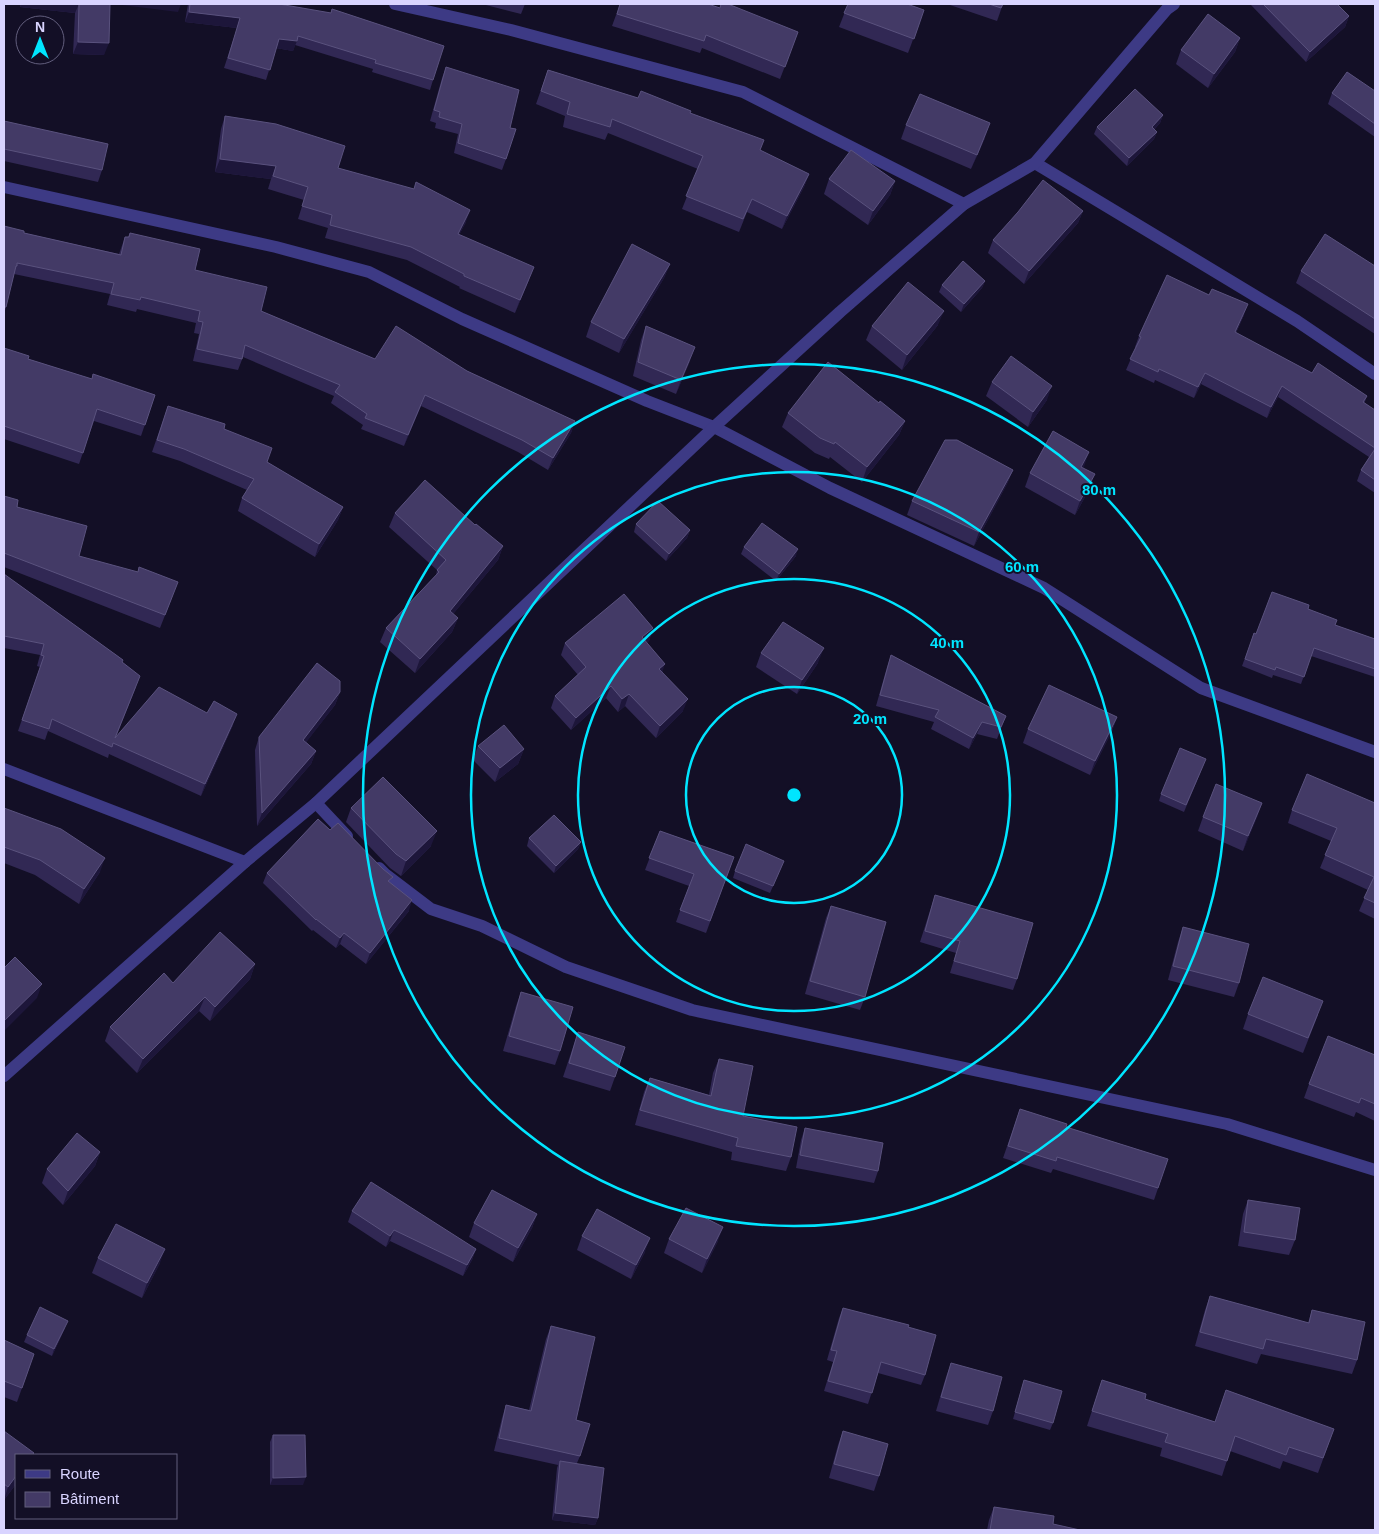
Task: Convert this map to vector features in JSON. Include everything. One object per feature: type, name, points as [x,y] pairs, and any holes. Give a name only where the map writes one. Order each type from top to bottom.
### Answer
[{"type":"street","points":[[395,4],[511,30],[743,92],[964,204]]},
{"type":"street","points":[[4,1076],[245,862],[316,804],[714,427],[840,312],[964,204],[1035,163],[1167,6]]},
{"type":"street","points":[[1035,163],[1297,321],[1375,374]]},
{"type":"street","points":[[4,187],[276,247],[369,272],[462,319],[647,400],[714,427],[830,488],[1044,588],[1201,688],[1375,752]]},
{"type":"street","points":[[4,769],[245,862]]},
{"type":"street","points":[[316,804],[357,846]]},
{"type":"street","points":[[371,860],[385,874],[431,909],[482,926],[566,967],[692,1010],[1227,1124],[1375,1170]]},
{"type":"building","points":[[79,4],[110,4],[109,43],[78,42]]},
{"type":"building","points":[[190,4],[279,4],[331,13],[332,9],[444,46],[433,80],[375,63],[376,60],[298,36],[297,41],[279,39],[270,70],[228,58],[240,18],[189,12]]},
{"type":"building","points":[[620,4],[708,4],[720,8],[721,4],[728,4],[798,32],[785,67],[706,35],[704,41],[617,14]]},
{"type":"building","points":[[848,4],[907,4],[924,10],[914,39],[844,13]]},
{"type":"building","points":[[989,4],[1003,4],[1001,8]]},
{"type":"building","points":[[1263,4],[1337,4],[1349,16],[1310,52]]},
{"type":"building","points":[[1208,14],[1240,38],[1214,74],[1181,50]]},
{"type":"building","points":[[446,67],[519,90],[510,128],[516,129],[506,159],[458,143],[462,124],[439,117],[440,112],[434,110]]},
{"type":"building","points":[[548,70],[638,98],[641,91],[691,111],[690,113],[764,140],[760,150],[809,174],[787,216],[752,199],[743,219],[686,196],[703,156],[612,119],[610,127],[567,114],[570,102],[541,91]]},
{"type":"building","points":[[1347,72],[1375,91],[1375,124],[1332,93]]},
{"type":"building","points":[[1135,89],[1163,115],[1152,127],[1157,132],[1129,158],[1097,127]]},
{"type":"building","points":[[920,94],[990,123],[977,155],[906,125]]},
{"type":"building","points":[[225,116],[276,124],[345,146],[338,168],[414,189],[416,182],[470,210],[458,234],[534,267],[520,300],[464,276],[464,274],[411,247],[330,225],[332,215],[302,206],[308,187],[273,176],[276,166],[220,159]]},
{"type":"building","points":[[4,121],[108,144],[102,170],[4,149]]},
{"type":"building","points":[[851,150],[895,181],[873,211],[829,179]]},
{"type":"building","points":[[1043,180],[1083,211],[1029,271],[993,240]]},
{"type":"building","points":[[4,226],[24,231],[24,233],[121,255],[125,237],[129,237],[130,233],[200,249],[195,270],[267,287],[261,311],[375,359],[396,326],[467,371],[575,421],[553,458],[522,440],[425,395],[408,435],[365,418],[367,414],[335,392],[340,385],[245,345],[242,359],[197,349],[203,322],[198,321],[200,311],[141,297],[140,300],[111,294],[114,283],[17,263],[6,307],[4,307]]},
{"type":"building","points":[[1325,234],[1375,266],[1375,319],[1301,271]]},
{"type":"building","points":[[632,244],[670,264],[624,339],[591,322]]},
{"type":"building","points":[[963,261],[985,281],[964,304],[942,285]]},
{"type":"building","points":[[1167,275],[1209,295],[1212,289],[1248,304],[1235,332],[1312,373],[1318,363],[1367,396],[1363,402],[1375,410],[1375,448],[1282,386],[1271,407],[1205,373],[1198,387],[1159,369],[1158,372],[1130,359]]},
{"type":"building","points":[[908,282],[944,311],[907,355],[872,326]]},
{"type":"building","points":[[646,326],[695,347],[681,380],[638,362]]},
{"type":"building","points":[[4,348],[29,356],[28,359],[92,379],[93,374],[155,395],[145,425],[97,409],[83,453],[4,426]]},
{"type":"building","points":[[1011,356],[1052,386],[1033,412],[992,382]]},
{"type":"building","points":[[828,362],[879,403],[880,401],[905,421],[867,467],[835,442],[834,444],[820,438],[788,413]]},
{"type":"building","points":[[168,406],[225,424],[224,429],[272,448],[267,462],[343,507],[319,544],[242,498],[254,479],[184,449],[157,440]]},
{"type":"building","points":[[1053,431],[1089,452],[1081,467],[1095,474],[1080,501],[1030,473]]},
{"type":"building","points":[[945,440],[957,440],[1013,470],[979,532],[912,501]]},
{"type":"building","points":[[1375,449],[1375,480],[1361,470]]},
{"type":"building","points":[[425,480],[475,525],[503,546],[450,611],[458,618],[420,659],[386,628],[439,572],[437,570],[446,560],[395,513]]},
{"type":"building","points":[[4,496],[18,500],[17,507],[87,526],[79,556],[138,572],[139,567],[178,582],[165,615],[4,553]]},
{"type":"building","points":[[658,501],[690,530],[669,554],[636,524]]},
{"type":"building","points":[[762,523],[798,549],[779,574],[744,547]]},
{"type":"building","points":[[4,574],[123,660],[122,662],[140,676],[115,738],[159,687],[207,713],[214,701],[237,714],[205,784],[113,743],[112,747],[52,719],[49,729],[22,720],[44,656],[41,655],[44,644],[4,636]]},
{"type":"building","points":[[1272,592],[1309,605],[1308,609],[1337,620],[1335,625],[1375,639],[1375,669],[1314,648],[1304,677],[1276,667],[1275,670],[1245,659]]},
{"type":"building","points":[[624,594],[653,628],[642,637],[665,664],[659,669],[688,699],[660,726],[629,694],[622,699],[611,686],[576,718],[555,696],[586,667],[565,643]]},
{"type":"building","points":[[783,622],[824,648],[802,680],[761,653]]},
{"type":"building","points":[[891,655],[1006,716],[1001,727],[982,722],[973,738],[935,717],[939,710],[880,695]]},
{"type":"building","points":[[317,663],[340,681],[340,692],[303,740],[316,751],[262,813],[259,737]]},
{"type":"building","points":[[1049,685],[1117,717],[1095,761],[1028,729]]},
{"type":"building","points":[[504,725],[524,749],[500,768],[478,746]]},
{"type":"building","points":[[1180,748],[1206,759],[1186,805],[1161,794]]},
{"type":"building","points":[[1307,774],[1375,803],[1375,903],[1364,898],[1374,877],[1325,855],[1337,828],[1292,810]]},
{"type":"building","points":[[383,777],[437,831],[406,861],[396,854],[351,808]]},
{"type":"building","points":[[1216,784],[1262,803],[1248,836],[1203,817]]},
{"type":"building","points":[[4,808],[61,829],[105,858],[84,889],[40,860],[4,847]]},
{"type":"building","points":[[554,815],[581,842],[556,866],[529,838]]},
{"type":"building","points":[[318,819],[330,830],[338,823],[393,877],[388,881],[412,900],[370,953],[344,933],[340,938],[316,920],[267,873]]},
{"type":"building","points":[[660,831],[734,857],[710,921],[680,910],[694,874],[649,858]]},
{"type":"building","points":[[746,844],[784,861],[773,886],[735,871]]},
{"type":"building","points":[[935,895],[1033,923],[1017,979],[954,961],[960,941],[925,931]]},
{"type":"building","points":[[831,906],[886,922],[865,997],[810,981]]},
{"type":"building","points":[[1183,927],[1249,944],[1239,983],[1173,966]]},
{"type":"building","points":[[220,932],[255,964],[215,1007],[205,997],[143,1059],[110,1027],[164,973],[173,983]]},
{"type":"building","points":[[15,957],[42,984],[4,1021],[4,968]]},
{"type":"building","points":[[1263,977],[1323,1001],[1308,1038],[1248,1014]]},
{"type":"building","points":[[521,992],[573,1007],[560,1051],[509,1036]]},
{"type":"building","points":[[578,1032],[625,1047],[615,1077],[569,1063]]},
{"type":"building","points":[[1328,1036],[1375,1055],[1375,1104],[1361,1098],[1359,1103],[1309,1084]]},
{"type":"building","points":[[719,1059],[753,1066],[743,1116],[797,1127],[791,1157],[736,1146],[738,1138],[640,1110],[650,1078],[711,1096]]},
{"type":"building","points":[[1020,1109],[1067,1124],[1066,1127],[1168,1159],[1158,1188],[1057,1157],[1056,1161],[1008,1146]]},
{"type":"building","points":[[805,1128],[883,1143],[878,1171],[800,1155]]},
{"type":"building","points":[[77,1133],[100,1152],[68,1191],[47,1169]]},
{"type":"building","points":[[371,1182],[476,1249],[467,1265],[394,1230],[390,1236],[352,1211]]},
{"type":"building","points":[[492,1190],[537,1214],[518,1248],[474,1223]]},
{"type":"building","points":[[1248,1200],[1300,1208],[1295,1240],[1244,1232]]},
{"type":"building","points":[[686,1208],[723,1227],[707,1259],[669,1239]]},
{"type":"building","points":[[597,1209],[650,1238],[636,1265],[582,1236]]},
{"type":"building","points":[[116,1224],[165,1249],[147,1283],[98,1258]]},
{"type":"building","points":[[1210,1296],[1309,1323],[1312,1310],[1365,1322],[1357,1360],[1266,1339],[1263,1349],[1200,1332]]},
{"type":"building","points":[[40,1307],[68,1321],[54,1349],[27,1335]]},
{"type":"building","points":[[843,1308],[909,1325],[908,1327],[936,1335],[925,1375],[881,1362],[872,1393],[828,1381],[837,1351],[831,1350]]},
{"type":"building","points":[[551,1326],[595,1337],[576,1420],[590,1424],[580,1456],[499,1438],[506,1405],[531,1411]]},
{"type":"building","points":[[4,1340],[34,1354],[22,1388],[4,1381]]},
{"type":"building","points":[[951,1363],[1002,1377],[993,1411],[941,1397]]},
{"type":"building","points":[[1024,1380],[1062,1391],[1053,1423],[1015,1412]]},
{"type":"building","points":[[1102,1380],[1146,1394],[1145,1399],[1215,1422],[1226,1390],[1334,1429],[1323,1458],[1289,1447],[1286,1455],[1235,1436],[1227,1461],[1165,1442],[1168,1434],[1092,1411]]},
{"type":"building","points":[[4,1431],[34,1453],[15,1454],[15,1477],[8,1487],[4,1484]]},
{"type":"building","points":[[843,1431],[888,1444],[879,1476],[834,1464]]},
{"type":"building","points":[[273,1435],[305,1435],[306,1477],[273,1478]]},
{"type":"building","points":[[560,1461],[604,1468],[598,1518],[555,1513]]},
{"type":"building","points":[[994,1507],[1054,1516],[1053,1524],[1080,1530],[990,1530]]}]
